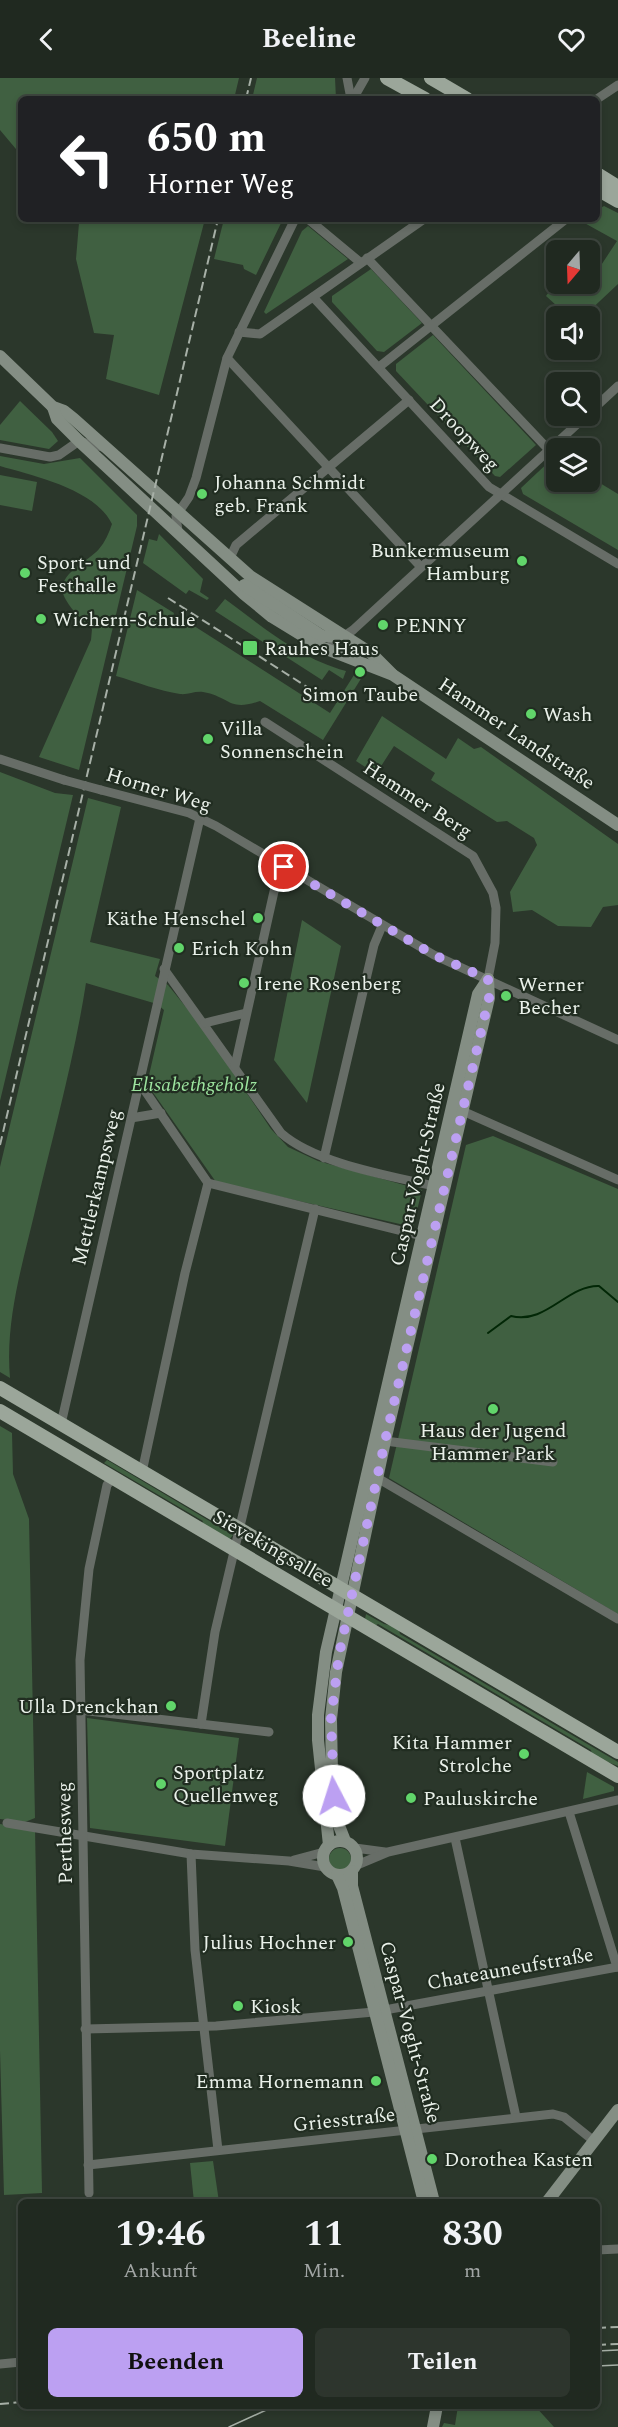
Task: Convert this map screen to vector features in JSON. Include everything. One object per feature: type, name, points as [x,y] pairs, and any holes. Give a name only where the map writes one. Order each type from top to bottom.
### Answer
[{"type":"main road","points":[[387,78],[420,96]]},
{"type":"main road","points":[[431,78],[462,96]]},
{"type":"main road","points":[[600,176],[618,187]]},
{"type":"main road","points":[[600,192],[618,201]]},
{"type":"main road","name":"Sievekingsallee","points":[[0,1388],[618,1752]]},
{"type":"main road","name":"Sievekingsallee","points":[[0,1411],[618,1776]]},
{"type":"street","points":[[347,78],[351,96]]},
{"type":"street","points":[[354,96],[365,78]]},
{"type":"street","points":[[600,97],[617,86]]},
{"type":"street","points":[[178,531],[177,511],[189,497],[196,478],[227,358],[294,222]]},
{"type":"street","points":[[312,222],[364,261],[546,447]]},
{"type":"street","points":[[239,332],[260,334],[420,222]]},
{"type":"street","points":[[379,368],[562,222]]},
{"type":"street","name":"Droopweg","points":[[313,297],[489,487],[618,564]]},
{"type":"street","points":[[0,356],[53,407]]},
{"type":"street","points":[[227,358],[420,566]]},
{"type":"street","points":[[600,404],[616,390]]},
{"type":"street","points":[[230,558],[236,545],[409,400]]},
{"type":"street","name":"Hammer Landstraße","points":[[53,407],[57,419],[267,613],[326,649],[393,675]]},
{"type":"street","name":"Hammer Landstraße","points":[[53,407],[64,411],[261,584],[370,652],[393,675],[618,825]]},
{"type":"street","points":[[561,438],[574,426]]},
{"type":"street","points":[[0,448],[50,457],[59,455],[80,441],[109,450]]},
{"type":"street","points":[[326,649],[344,637],[546,451]]},
{"type":"street","points":[[214,565],[322,636],[344,637]]},
{"type":"street","name":"Hammer Berg","points":[[265,722],[473,856],[493,893],[496,908],[495,943],[488,979]]},
{"type":"street","name":"Horner Weg","points":[[0,759],[64,780],[200,818],[434,955],[618,1040]]},
{"type":"street","name":"Mettlerkampsweg","points":[[61,1424],[200,818]]},
{"type":"street","points":[[235,1066],[275,887],[284,867]]},
{"type":"street","points":[[324,1158],[371,956],[382,926]]},
{"type":"street","points":[[164,969],[205,1023],[281,1133],[291,1142],[324,1158],[439,1187]]},
{"type":"street","name":"Caspar-Voght-Straße","points":[[373,1475],[385,1441],[457,1109],[478,994],[488,979]]},
{"type":"street","points":[[205,1023],[246,1013]]},
{"type":"street","points":[[139,1082],[208,1183],[428,1237]]},
{"type":"street","points":[[457,1109],[618,1180]]},
{"type":"street","points":[[131,1118],[161,1113]]},
{"type":"street","points":[[142,1472],[185,1273],[208,1183]]},
{"type":"street","points":[[201,1724],[215,1632],[315,1209]]},
{"type":"street","name":"Caspar-Voght-Straße","points":[[325,1867],[326,1849],[318,1715],[326,1652],[346,1593],[428,1237]]},
{"type":"street","points":[[385,1441],[553,1462]]},
{"type":"street","points":[[373,1475],[618,1619]]},
{"type":"street","name":"Perthesweg","points":[[89,2193],[80,1710],[83,1607],[107,1485],[112,1478]]},
{"type":"street","name":"Caspar-Voght-Straße","points":[[341,1611],[331,1719],[336,1818],[350,1845],[354,1868],[352,1886],[380,2011],[411,2130],[433,2199]]},
{"type":"street","points":[[80,1710],[269,1732]]},
{"type":"street","points":[[8,1823],[191,1854],[289,1861],[325,1867],[337,1875],[388,1852],[618,1800]]},
{"type":"street","points":[[569,1812],[617,1967]]},
{"type":"street","points":[[455,1838],[516,2117]]},
{"type":"street","points":[[289,1861],[326,1849],[350,1845],[388,1852]]},
{"type":"street","points":[[191,1854],[195,1950],[218,2150]]},
{"type":"street","name":"Caspar-Voght-Straße","points":[[337,1875],[343,1888],[380,2011]]},
{"type":"street","name":"Chateauneufstraße","points":[[85,2029],[204,2026],[380,2011],[617,1967]]},
{"type":"street","points":[[550,2199],[594,2141],[614,2123],[618,2110]]},
{"type":"street","name":"Griesstraße","points":[[88,2166],[516,2117],[560,2115],[594,2141]]},
{"type":"street","name":"Caspar-Voght-Straße","points":[[411,2130],[423,2199]]},
{"type":"street","points":[[600,2250],[618,2249]]},
{"type":"street","points":[[3,2363],[18,2362]]},
{"type":"street","points":[[433,2427],[436,2409]]},
{"type":"green space","points":[[0,78],[239,78],[235,96],[18,96],[18,151],[0,130]]},
{"type":"green space","points":[[257,78],[335,78],[336,96],[253,96]]},
{"type":"green space","points":[[604,206],[618,213],[618,284],[595,306],[557,306],[546,296],[547,294],[600,294],[600,267],[617,241],[583,222],[600,222],[600,208]]},
{"type":"green space","points":[[204,222],[159,395],[106,379],[114,335],[94,333],[76,259],[79,223]]},
{"type":"green space","points":[[223,222],[282,222],[256,275],[244,269],[243,265],[214,259]]},
{"type":"green space","points":[[308,226],[348,259],[266,314],[264,312],[302,231]]},
{"type":"green space","points":[[371,269],[422,323],[384,352],[377,351],[332,302],[332,296]]},
{"type":"green space","points":[[433,335],[536,445],[500,477],[495,476],[396,371],[396,364]]},
{"type":"green space","points":[[20,401],[52,432],[58,441],[49,449],[0,440],[0,425]]},
{"type":"green space","points":[[0,456],[44,464],[80,458],[137,515],[137,526],[79,770],[39,757],[91,640],[92,629],[68,604],[63,584],[72,571],[99,549],[112,524],[104,512],[78,493],[46,480],[0,466]]},
{"type":"green space","points":[[546,465],[546,492],[600,492],[600,483],[618,494],[618,550],[523,494],[521,488]]},
{"type":"green space","points":[[0,475],[37,482],[32,511],[0,505]]},
{"type":"green space","points":[[159,534],[203,579],[200,592],[209,598],[207,600],[189,590],[186,594],[143,563],[149,539],[157,541]]},
{"type":"green space","points":[[137,590],[174,613],[173,616],[189,626],[191,624],[330,713],[354,675],[362,677],[323,740],[260,701],[242,705],[235,704],[212,694],[172,693],[116,676]]},
{"type":"green space","points":[[225,599],[268,631],[313,659],[346,671],[343,679],[329,670],[322,680],[215,611]]},
{"type":"green space","points":[[382,716],[446,759],[458,738],[474,749],[481,747],[618,844],[618,905],[603,907],[591,927],[558,926],[532,910],[513,912],[510,892],[537,845],[534,838],[507,821],[497,822],[431,780],[435,773],[394,746],[376,774],[356,761]]},
{"type":"green space","points":[[0,772],[55,793],[73,795],[0,1101]]},
{"type":"green space","name":"Elisabethgehölz","points":[[88,798],[121,807],[90,942],[160,959],[155,976],[168,985],[202,1027],[271,1129],[288,1147],[318,1161],[422,1190],[413,1227],[216,1182],[147,1084],[164,1010],[157,1004],[86,983],[69,1069],[16,1294],[10,1336],[10,1378],[0,1372],[0,1167]]},
{"type":"green space","points":[[302,920],[341,946],[307,1103],[274,1060]]},
{"type":"green space","points":[[493,1136],[618,1189],[618,1614],[389,1478],[466,1145]]},
{"type":"green space","points":[[0,1426],[12,1433],[13,1474],[29,1519],[35,1818],[25,1822],[0,1819]]},
{"type":"green space","points":[[107,1460],[233,1535],[229,1540],[201,1526],[203,1521],[104,1463]]},
{"type":"green space","points":[[366,1614],[384,1624],[398,1627],[400,1634],[618,1762],[618,1766],[592,1756],[591,1750],[378,1624],[375,1626],[365,1619]]},
{"type":"green space","name":"Sportplatz Quellenweg","points":[[87,1718],[239,1738],[225,1846],[90,1828]]},
{"type":"green space","points":[[587,1772],[614,1787],[614,1791],[583,1799]]},
{"type":"green space","points":[[0,1824],[35,1829],[42,2193],[4,2195],[0,2050]]},
{"type":"green space","points":[[340,1848],[348,1851],[351,1859],[348,1867],[340,1870],[332,1867],[329,1859],[332,1851]]},
{"type":"green space","points":[[213,2161],[219,2199],[194,2199],[190,2163]]},
{"type":"green space","points":[[458,2409],[538,2409],[554,2427],[442,2427],[444,2423],[455,2425]]},
{"type":"waterway","points":[[488,1333],[511,1316],[535,1315],[587,1287],[599,1286],[618,1302]]},
{"type":"tram line","points":[[600,2351],[618,2350]]},
{"type":"tram line","points":[[600,2366],[618,2365]]},
{"type":"tram line","points":[[229,2427],[268,2409]]},
{"type":"railway","points":[[247,96],[251,78]]},
{"type":"railway","points":[[0,1145],[217,222]]},
{"type":"railway","points":[[168,598],[329,701]]},
{"type":"railway","points":[[600,2328],[618,2327]]},
{"type":"railway","points":[[600,2345],[618,2344]]},
{"type":"railway","points":[[0,2404],[18,2402]]},
{"type":"place","name":"Johanna Schmidt geb. Frank","points":[[202,494]]},
{"type":"place","name":"Bunkermuseum Hamburg","points":[[522,561]]},
{"type":"place","name":"Sport- und Festhalle","points":[[25,573]]},
{"type":"place","name":"Wichern-Schule","points":[[41,619]]},
{"type":"place","name":"PENNY","points":[[383,625]]},
{"type":"place","name":"Rauhes Haus","points":[[250,648]]},
{"type":"place","name":"Simon Taube","points":[[360,672]]},
{"type":"place","name":"Wash","points":[[531,714]]},
{"type":"place","name":"Villa Sonnenschein","points":[[208,739]]},
{"type":"place","name":"Käthe Henschel","points":[[258,918]]},
{"type":"place","name":"Erich Kohn","points":[[179,948]]},
{"type":"place","name":"Irene Rosenberg","points":[[244,983]]},
{"type":"place","name":"Werner Becher","points":[[506,996]]},
{"type":"place","name":"Haus der Jugend Hammer Park","points":[[493,1409]]},
{"type":"place","name":"Ulla Drenckhan","points":[[171,1706]]},
{"type":"place","name":"Kita Hammer Strolche","points":[[524,1754]]},
{"type":"place","name":"Sportplatz Quellenweg","points":[[161,1784]]},
{"type":"place","name":"Pauluskirche","points":[[411,1798]]},
{"type":"place","name":"Julius Hochner","points":[[348,1942]]},
{"type":"place","name":"Kiosk","points":[[238,2006]]},
{"type":"place","name":"Emma Hornemann","points":[[376,2081]]},
{"type":"place","name":"Dorothea Kasten","points":[[432,2159]]},
{"type":"route","points":[[284,867],[340,902],[434,955],[488,979],[489,998],[385,1441],[339,1655],[331,1719],[334,1796]]}]
